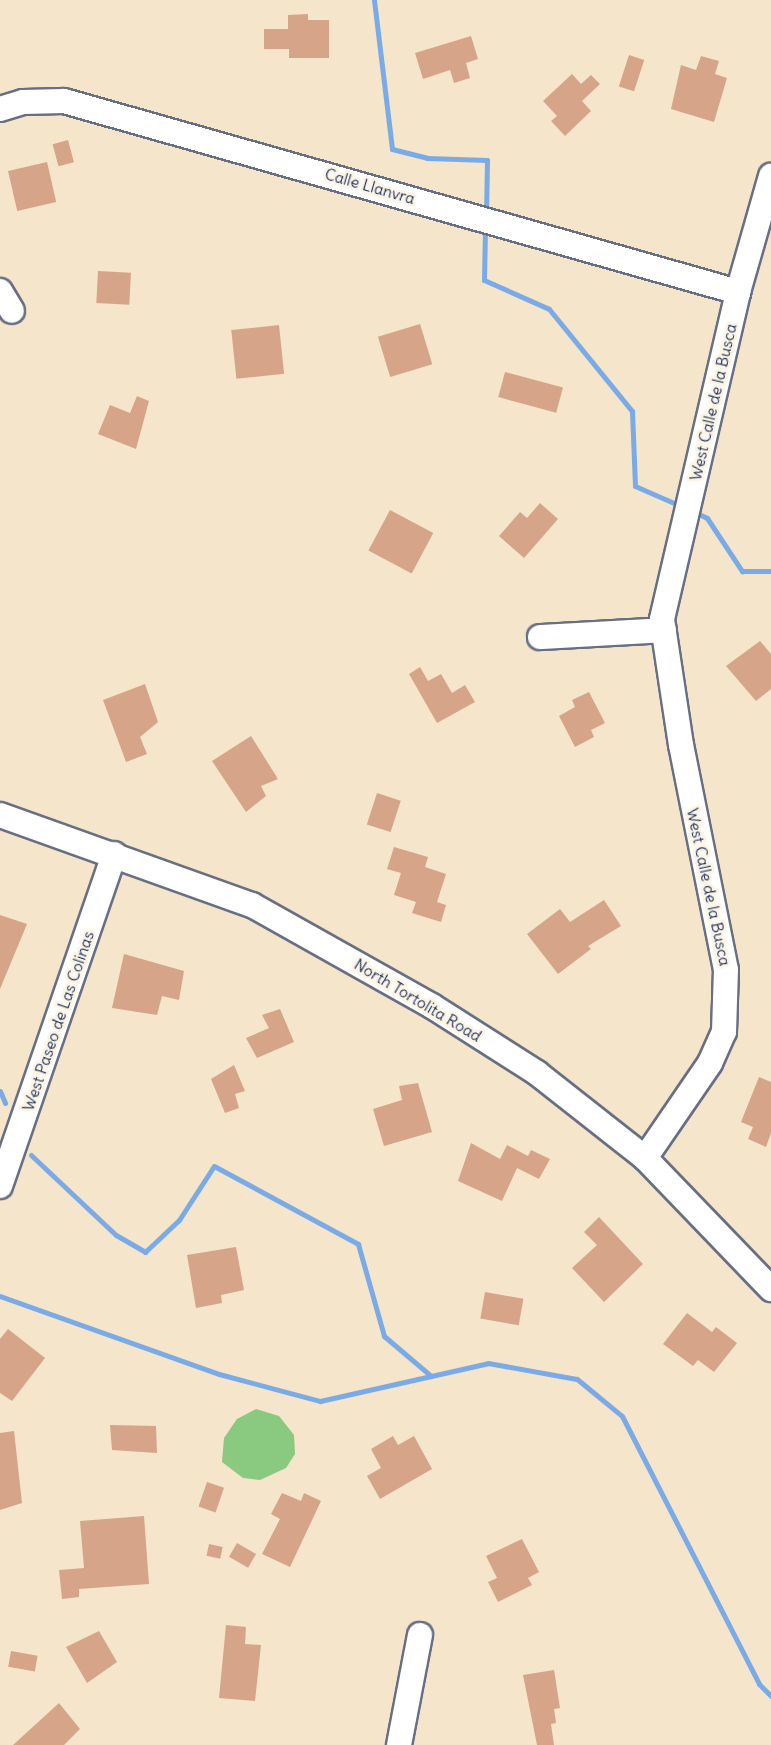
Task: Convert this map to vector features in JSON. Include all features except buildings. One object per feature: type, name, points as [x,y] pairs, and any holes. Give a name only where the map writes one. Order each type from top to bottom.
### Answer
[{"type":"street","name":"Calle Llanvra","points":[[0,109],[23,102],[64,101],[738,292]]},
{"type":"street","name":"West Calle de la Busca","points":[[645,1158],[711,1063],[724,1032],[726,970],[681,745],[662,619],[738,292],[770,184]]},
{"type":"street","points":[[540,638],[664,630]]},
{"type":"street","name":"North Tortolita Road","points":[[0,814],[252,905],[432,1006],[537,1073],[645,1158],[771,1289]]},
{"type":"street","name":"West Paseo de Las Colinas","points":[[0,1186],[114,854]]},
{"type":"street","points":[[399,1745],[420,1635]]},
{"type":"green space","points":[[256,1409],[279,1416],[294,1435],[295,1454],[286,1468],[260,1480],[243,1478],[222,1462],[224,1438],[237,1419]]},
{"type":"waterway","points":[[374,0],[392,149],[427,158],[487,160],[486,215]]},
{"type":"waterway","points":[[485,228],[484,280],[549,309],[632,411],[635,486],[681,506]]},
{"type":"waterway","points":[[693,511],[707,518],[742,571],[771,571]]},
{"type":"waterway","points":[[0,1091],[5,1103]]},
{"type":"waterway","points":[[31,1155],[116,1235],[145,1252],[179,1220],[214,1166],[358,1244],[384,1336],[431,1376]]},
{"type":"waterway","points":[[0,1296],[219,1374],[320,1401],[488,1363],[577,1379],[622,1416],[759,1684],[771,1696]]}]
